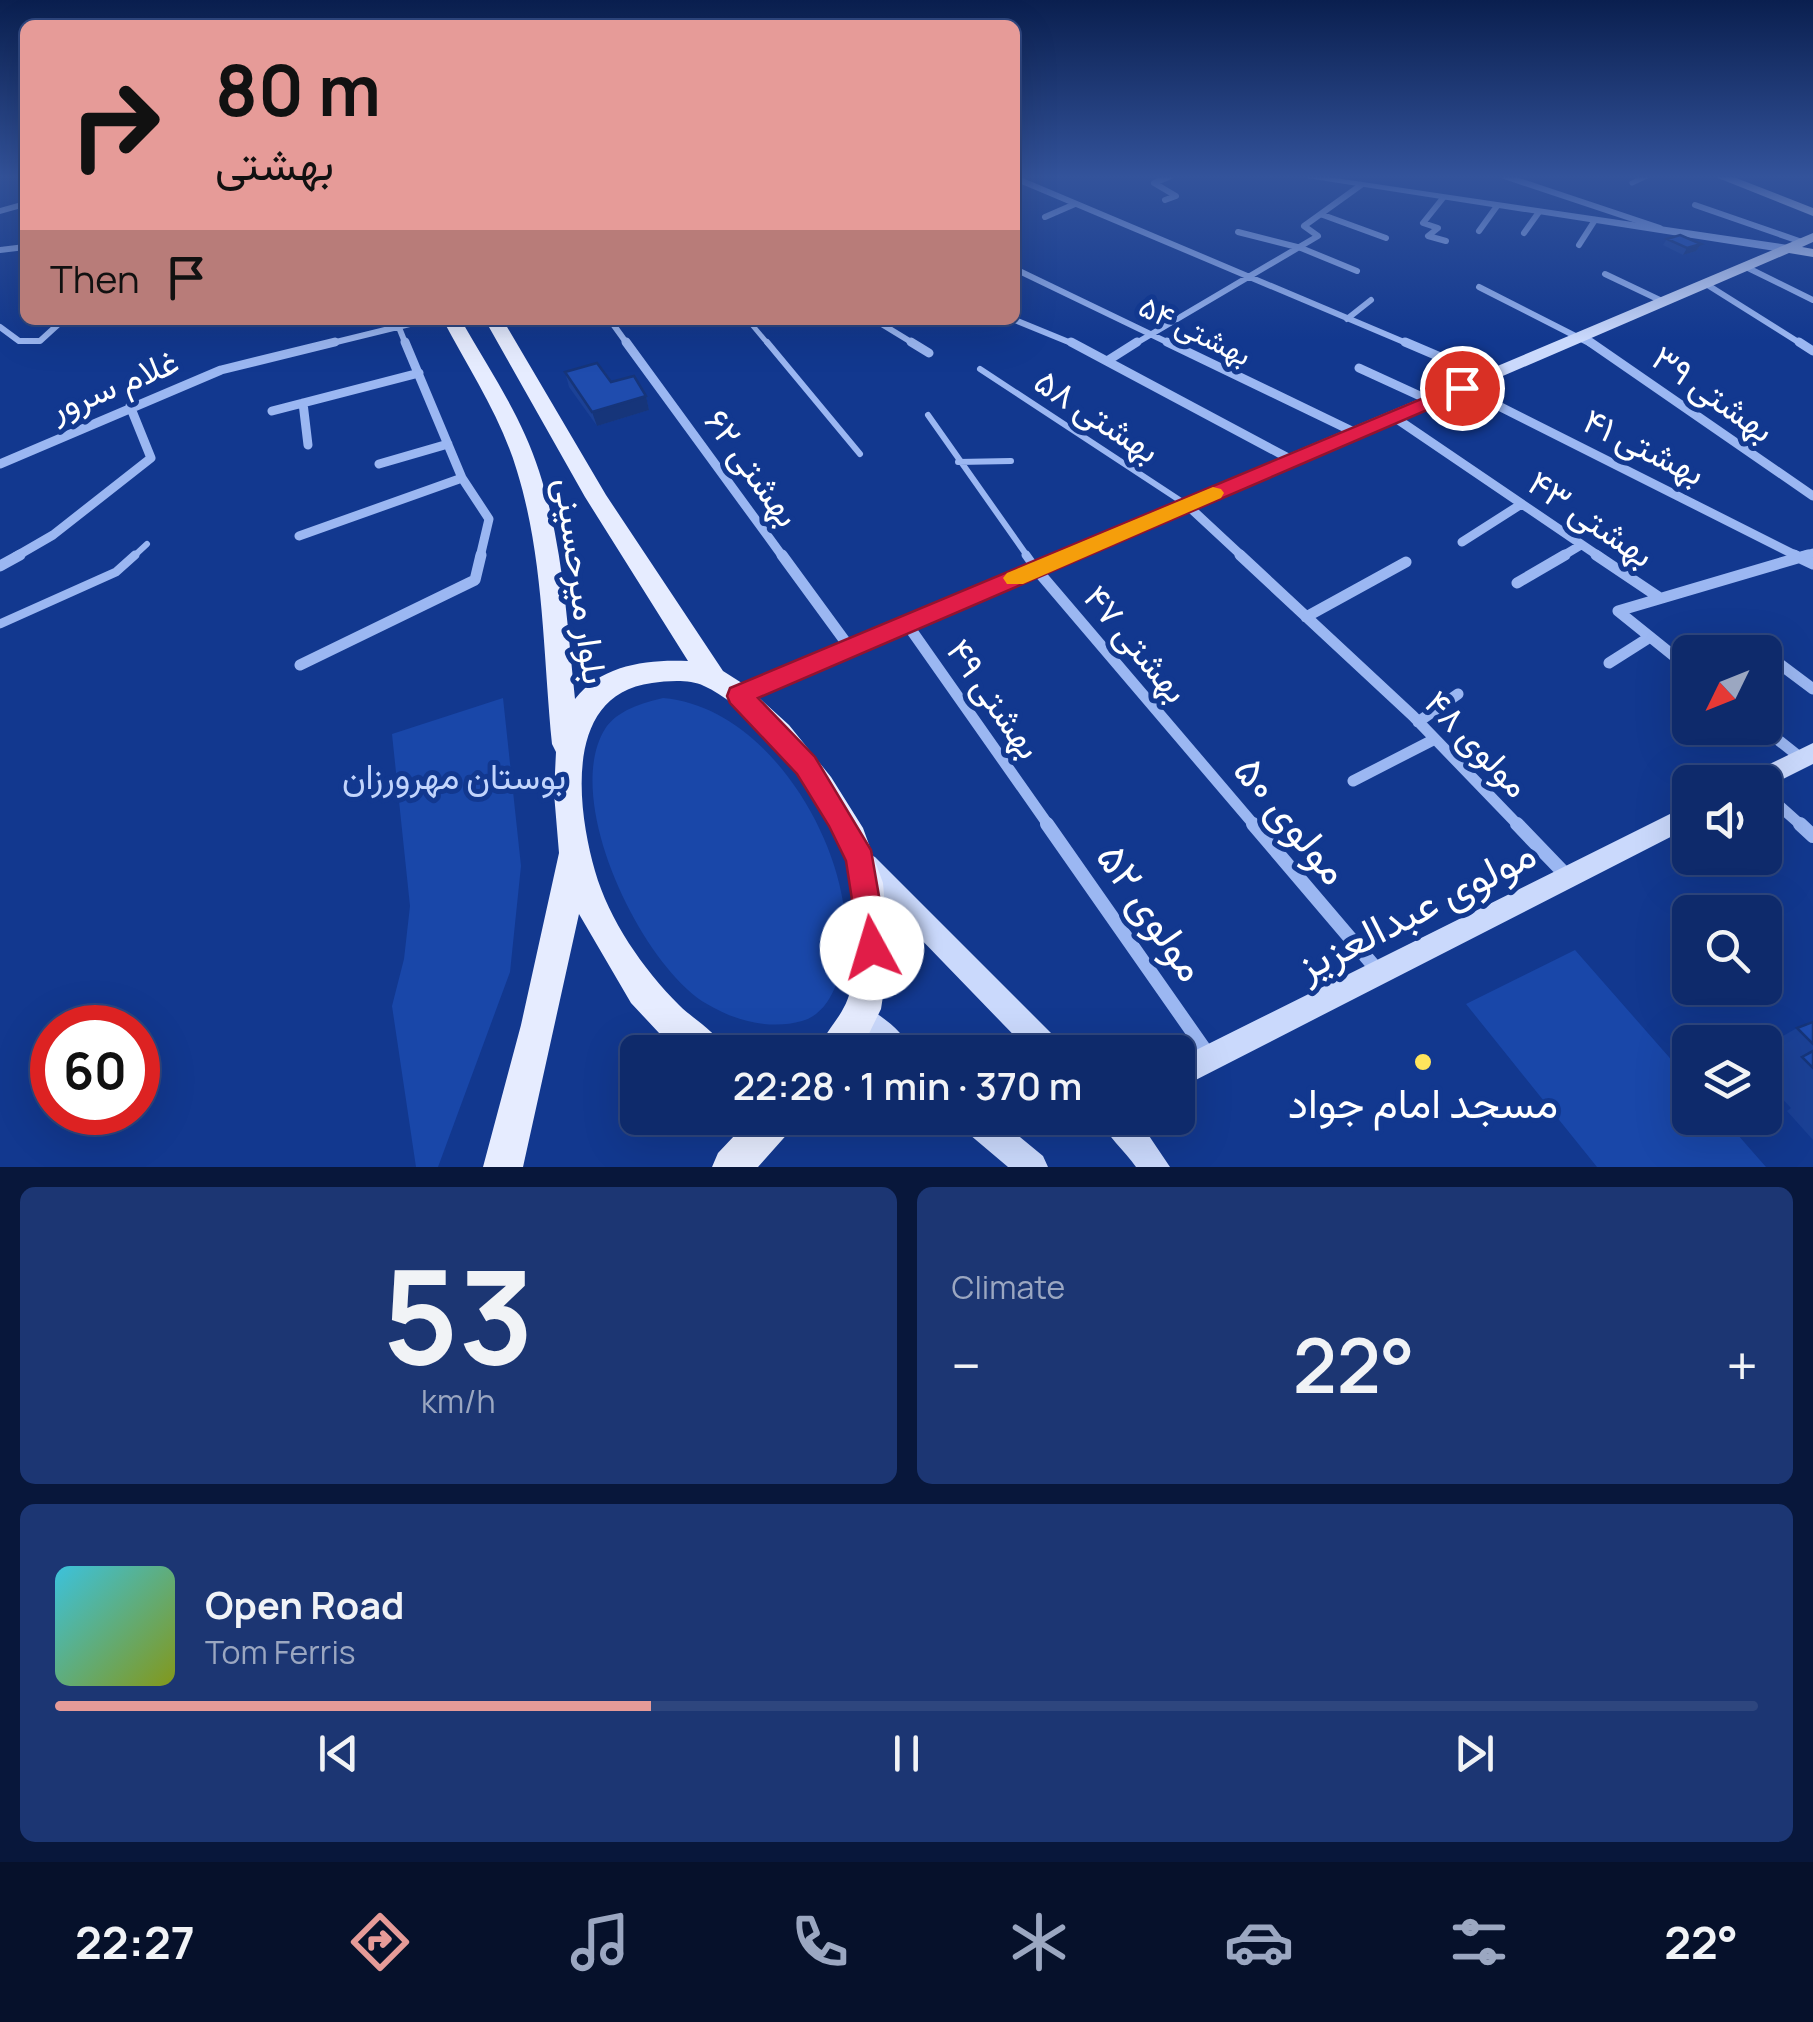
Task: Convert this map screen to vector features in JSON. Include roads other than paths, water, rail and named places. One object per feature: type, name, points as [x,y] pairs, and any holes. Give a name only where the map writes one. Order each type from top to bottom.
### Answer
[{"type":"main road","points":[[739,696],[1804,245]]},
{"type":"main road","name":"بلوار میرحسینی","points":[[455,325],[514,434],[540,520],[567,752],[574,854]]},
{"type":"main road","name":"بلوار میرحسینی","points":[[497,325],[596,497],[713,678]]},
{"type":"main road","points":[[567,752],[586,704],[606,685],[622,677],[668,671],[713,678],[739,696],[806,766],[861,860],[1033,1035]]},
{"type":"main road","points":[[1782,769],[1808,756]]},
{"type":"main road","name":"مولوی عبدالعزیز","points":[[1195,1066],[1672,825]]},
{"type":"main road","points":[[574,854],[594,906],[628,968],[667,1020],[686,1035]]},
{"type":"main road","points":[[503,1167],[539,1025],[574,854]]},
{"type":"main road","points":[[849,1035],[861,1019],[870,984],[872,948],[861,860]]},
{"type":"main road","points":[[861,1019],[879,1035]]},
{"type":"main road","points":[[732,1167],[761,1135]]},
{"type":"main road","points":[[994,1135],[1032,1167]]},
{"type":"main road","points":[[1132,1135],[1154,1167]]},
{"type":"street","points":[[1137,230],[1487,377]]},
{"type":"street","points":[[1107,361],[1245,276],[1301,248],[1318,236],[1310,230]]},
{"type":"street","points":[[1365,230],[1386,238]]},
{"type":"street","points":[[1435,230],[1428,236],[1446,241]]},
{"type":"street","points":[[1579,245],[1588,230]]},
{"type":"street","points":[[1662,230],[1804,245]]},
{"type":"street","points":[[1667,230],[1672,232]]},
{"type":"street","points":[[1764,230],[1804,245]]},
{"type":"street","points":[[1238,232],[1301,248],[1357,271]]},
{"type":"street","points":[[1746,267],[1813,300]]},
{"type":"street","name":"بهشتی ۵۴","points":[[1020,271],[1356,433]]},
{"type":"street","points":[[1605,274],[1664,302]]},
{"type":"street","points":[[1706,284],[1813,351]]},
{"type":"street","name":"بهشتی ۳۹","points":[[1479,287],[1582,337],[1813,496]]},
{"type":"street","points":[[1347,318],[1372,300]]},
{"type":"street","points":[[1020,322],[1107,361],[1292,460]]},
{"type":"street","points":[[0,327],[19,341],[40,341],[58,325]]},
{"type":"street","name":"غلام سرور","points":[[0,464],[222,370],[391,325]]},
{"type":"street","points":[[300,665],[475,580],[488,519],[462,478],[399,325]]},
{"type":"street","name":"بهشتی ۶۲","points":[[614,325],[850,648]]},
{"type":"street","points":[[884,325],[929,354]]},
{"type":"street","points":[[1359,368],[1431,401]]},
{"type":"street","points":[[272,411],[419,374]]},
{"type":"street","name":"بهشتی ۴۱","points":[[1462,388],[1807,554],[1813,564]]},
{"type":"street","points":[[303,403],[308,445]]},
{"type":"street","points":[[0,566],[54,534],[151,458],[130,406]]},
{"type":"street","name":"بهشتی ۴۳","points":[[1394,417],[1660,598]]},
{"type":"street","points":[[379,464],[448,444]]},
{"type":"street","points":[[298,536],[462,478]]},
{"type":"street","name":"مولوی ۴۸","points":[[1187,505],[1418,722],[1568,877]]},
{"type":"street","points":[[1462,542],[1520,505]]},
{"type":"street","points":[[1517,583],[1581,545]]},
{"type":"street","points":[[1672,655],[1618,611],[1807,554]]},
{"type":"street","points":[[1306,618],[1406,562]]},
{"type":"street","name":"بهشتی ۴۷","points":[[1036,569],[1194,755]]},
{"type":"street","name":"بهشتی ۴۹","points":[[907,624],[1035,806]]},
{"type":"street","points":[[1609,663],[1650,637]]},
{"type":"street","points":[[1782,666],[1813,689]]},
{"type":"street","points":[[1418,722],[1458,694]]},
{"type":"street","points":[[1354,781],[1434,740]]},
{"type":"street","points":[[1782,740],[1808,756]]},
{"type":"street","name":"مولوی ۵۰","points":[[1194,755],[1379,972]]},
{"type":"street","name":"مولوی ۵۲","points":[[1035,806],[1211,1058]]},
{"type":"street","points":[[1782,808],[1813,836]]},
{"type":"lane","points":[[752,325],[860,454]]},
{"type":"lane","name":"بهشتی ۵۸","points":[[980,369],[1187,505]]},
{"type":"lane","points":[[928,415],[1036,569]]},
{"type":"lane","points":[[958,462],[1011,461]]},
{"type":"lane","points":[[0,624],[116,572],[147,544]]},
{"type":"place","name":"مسجد امام جواد","points":[[1423,1062]]},
{"type":"park label","name":"بوستان مهرورزان","points":[[454,777]]}]
